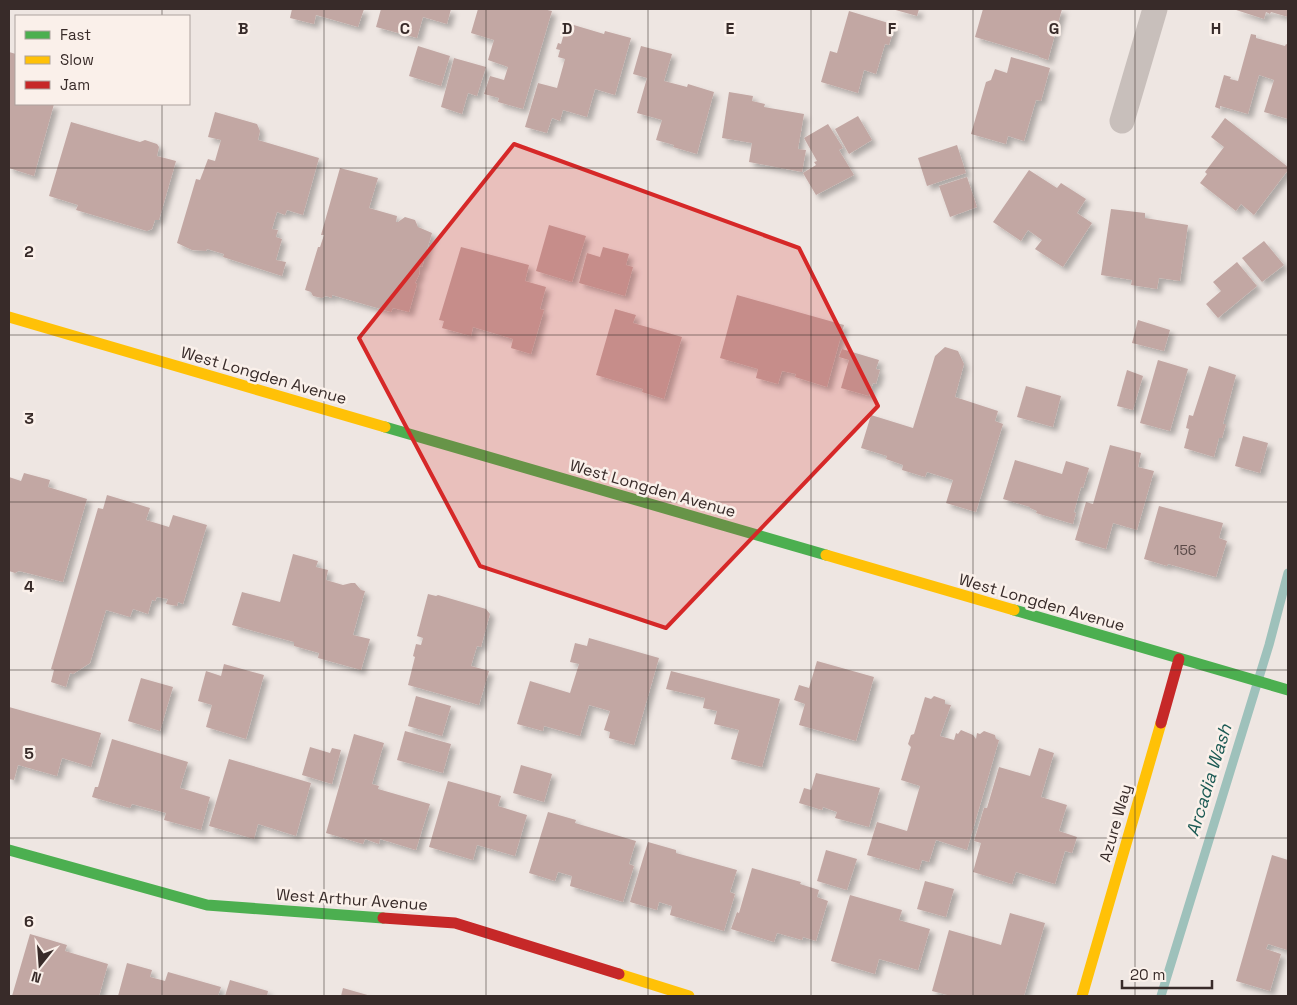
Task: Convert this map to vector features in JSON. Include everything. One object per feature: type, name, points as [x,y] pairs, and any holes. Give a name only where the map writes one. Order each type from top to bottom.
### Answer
[{"type":"street","points":[[1122,121],[1155,9]]},
{"type":"street","name":"West Longden Avenue","points":[[9,317],[1287,690]]},
{"type":"street","name":"Azure Way","points":[[1082,996],[1180,659]]},
{"type":"street","name":"West Arthur Avenue","points":[[9,850],[207,905],[455,923],[690,996]]},
{"type":"highlighted area","points":[[514,144],[799,248],[878,406],[666,628],[480,566],[359,338]]},
{"type":"building","points":[[292,9],[364,9],[358,27],[316,15],[314,24],[290,18]]},
{"type":"building","points":[[381,9],[451,9],[447,24],[423,17],[417,38],[376,27]]},
{"type":"building","points":[[478,9],[543,9],[552,11],[523,109],[498,102],[499,98],[484,94],[490,76],[504,80],[508,67],[488,60],[494,40],[471,33]]},
{"type":"building","points":[[892,9],[919,9],[917,16]]},
{"type":"building","points":[[983,9],[1062,9],[1048,60],[975,37]]},
{"type":"building","points":[[1233,9],[1288,9],[1288,17],[1266,12],[1264,19]]},
{"type":"building","points":[[849,11],[895,25],[889,45],[885,44],[876,74],[864,70],[858,93],[821,82],[830,51],[837,53]]},
{"type":"building","points":[[567,23],[604,34],[605,31],[631,38],[615,95],[595,89],[587,117],[563,110],[560,121],[552,118],[547,133],[525,127],[538,83],[557,88],[565,59],[558,57],[560,50],[556,49],[558,43],[561,44]]},
{"type":"building","points":[[1251,34],[1256,35],[1256,38],[1285,46],[1286,44],[1288,45],[1288,119],[1264,112],[1274,80],[1259,75],[1248,114],[1220,106],[1220,109],[1215,107],[1224,75],[1238,81]]},
{"type":"building","points":[[418,46],[450,56],[441,86],[409,76]]},
{"type":"building","points":[[641,46],[672,54],[664,81],[687,87],[688,84],[714,92],[697,154],[656,140],[662,120],[637,113],[647,78],[633,74]]},
{"type":"building","points":[[9,52],[15,54],[15,105],[54,105],[34,176],[9,168]]},
{"type":"building","points":[[1011,57],[1050,68],[1041,101],[1036,100],[1024,141],[1008,136],[1006,144],[971,134],[986,82],[991,80],[995,69],[1007,73]]},
{"type":"building","points":[[454,58],[486,67],[477,96],[468,93],[462,114],[441,107]]},
{"type":"building","points":[[729,92],[753,96],[752,101],[765,104],[764,107],[804,114],[798,149],[806,150],[802,172],[749,162],[752,143],[722,138]]},
{"type":"building","points":[[215,112],[257,124],[260,131],[258,140],[319,158],[303,215],[287,210],[285,215],[277,212],[272,229],[278,230],[276,237],[282,239],[276,260],[286,262],[282,276],[223,257],[224,254],[207,249],[206,251],[192,250],[177,243],[196,179],[200,180],[208,159],[215,161],[221,140],[208,137]]},
{"type":"building","points":[[858,116],[872,140],[849,154],[835,129]]},
{"type":"building","points":[[1225,118],[1288,167],[1288,170],[1254,215],[1241,204],[1236,211],[1200,183],[1207,174],[1205,172],[1224,147],[1211,137]]},
{"type":"building","points":[[71,122],[140,142],[145,140],[157,144],[159,147],[157,156],[176,161],[159,220],[155,220],[152,229],[147,231],[76,210],[78,205],[49,196]]},
{"type":"building","points":[[828,124],[843,148],[839,150],[854,175],[816,195],[803,173],[816,165],[814,162],[817,161],[804,138]]},
{"type":"building","points":[[957,145],[966,173],[927,186],[918,158]]},
{"type":"building","points":[[340,168],[378,178],[369,208],[397,216],[396,222],[405,217],[415,220],[418,227],[432,233],[415,283],[417,284],[409,312],[393,308],[391,312],[332,295],[332,298],[326,296],[322,298],[313,296],[311,292],[305,290],[318,247],[320,247],[324,235],[321,235]]},
{"type":"building","points":[[1029,170],[1057,188],[1061,183],[1086,199],[1077,213],[1092,223],[1063,267],[1035,249],[1042,240],[1028,230],[1021,241],[993,222]]},
{"type":"building","points":[[967,177],[977,207],[950,217],[939,186]]},
{"type":"building","points":[[1111,209],[1145,213],[1145,218],[1188,225],[1180,281],[1159,278],[1157,289],[1131,285],[1132,280],[1101,275]]},
{"type":"building","points":[[549,225],[586,236],[572,282],[536,271]]},
{"type":"building","points":[[1264,241],[1284,265],[1262,282],[1242,258]]},
{"type":"building","points":[[461,247],[529,265],[525,281],[546,287],[540,309],[544,310],[531,354],[511,348],[513,339],[473,327],[471,336],[442,328],[444,321],[439,320]]},
{"type":"building","points":[[603,247],[629,254],[626,265],[633,267],[625,296],[579,283],[587,253],[600,257]]},
{"type":"building","points":[[1237,262],[1257,286],[1218,318],[1206,304],[1221,291],[1213,282]]},
{"type":"building","points":[[737,295],[844,325],[827,387],[795,377],[796,374],[782,371],[778,384],[756,378],[758,369],[720,358]]},
{"type":"building","points":[[615,309],[636,315],[633,323],[682,337],[664,399],[642,392],[643,389],[596,375]]},
{"type":"building","points":[[1138,320],[1170,330],[1164,351],[1132,343]]},
{"type":"building","points":[[945,347],[958,351],[964,364],[955,397],[998,411],[995,421],[1003,424],[976,512],[946,503],[953,480],[927,472],[925,477],[902,470],[903,465],[886,459],[887,456],[861,448],[871,415],[913,428],[935,356]]},
{"type":"building","points":[[842,349],[879,360],[876,369],[880,370],[876,384],[873,383],[869,396],[841,388],[849,360],[839,357]]},
{"type":"building","points":[[1158,360],[1188,369],[1170,431],[1140,423]]},
{"type":"building","points":[[1209,366],[1236,375],[1223,424],[1226,424],[1222,438],[1219,438],[1214,457],[1184,448],[1189,429],[1186,428],[1189,415],[1193,416]]},
{"type":"building","points":[[1127,370],[1143,376],[1133,410],[1117,406]]},
{"type":"building","points":[[1026,386],[1061,396],[1053,427],[1017,417]]},
{"type":"building","points":[[1243,436],[1268,443],[1260,473],[1235,466]]},
{"type":"building","points":[[1110,445],[1141,453],[1138,467],[1154,471],[1137,530],[1113,523],[1106,549],[1075,540],[1086,502],[1093,504]]},
{"type":"building","points":[[1015,460],[1062,474],[1066,461],[1089,468],[1083,488],[1081,487],[1074,512],[1076,513],[1073,524],[1036,513],[1037,511],[1030,507],[1003,499]]},
{"type":"building","points":[[24,473],[50,480],[48,487],[87,499],[63,582],[19,571],[15,573],[9,571],[9,477],[21,481]]},
{"type":"building","points":[[107,495],[150,508],[146,520],[169,527],[173,515],[207,525],[183,604],[178,602],[177,606],[166,604],[168,599],[157,597],[155,601],[152,600],[148,614],[133,609],[130,617],[106,610],[90,663],[73,674],[70,673],[66,687],[51,682],[54,670],[51,669],[98,508],[103,509]]},
{"type":"building","points":[[1159,506],[1223,523],[1219,538],[1227,541],[1216,577],[1144,559]]},
{"type":"building","points":[[293,554],[318,561],[316,567],[328,570],[326,580],[343,585],[355,583],[361,590],[365,591],[353,635],[370,639],[361,670],[318,658],[319,653],[294,646],[294,642],[232,625],[242,592],[280,602]]},
{"type":"building","points":[[428,594],[438,595],[486,609],[490,614],[481,647],[477,646],[471,666],[489,671],[479,705],[408,685],[415,657],[413,656],[416,644],[421,645],[423,638],[417,636]]},
{"type":"building","points":[[589,638],[659,658],[634,745],[609,738],[610,732],[604,730],[610,711],[589,705],[580,736],[544,726],[543,731],[517,724],[530,681],[570,693],[579,664],[570,662],[575,643],[587,646]]},
{"type":"building","points":[[817,661],[874,677],[856,741],[799,725],[805,704],[794,700],[799,685],[809,688]]},
{"type":"building","points":[[224,664],[264,675],[246,739],[206,727],[212,705],[198,701],[206,671],[221,676]]},
{"type":"building","points":[[671,671],[780,699],[762,767],[731,759],[739,730],[714,724],[717,711],[703,708],[705,698],[666,689]]},
{"type":"building","points":[[141,678],[173,687],[160,731],[128,721]]},
{"type":"building","points":[[416,696],[451,706],[442,736],[408,726]]},
{"type":"building","points":[[934,696],[945,700],[945,704],[951,705],[940,736],[954,740],[956,733],[958,734],[961,730],[973,735],[976,739],[977,733],[980,734],[984,731],[995,735],[996,739],[999,740],[967,850],[936,840],[929,862],[922,860],[919,870],[867,855],[877,822],[907,831],[920,786],[901,780],[911,747],[908,744],[911,735],[914,734],[925,697],[931,699]]},
{"type":"building","points":[[9,707],[101,733],[91,767],[62,758],[57,776],[18,765],[14,780],[9,779]]},
{"type":"building","points":[[405,731],[451,744],[443,773],[397,760]]},
{"type":"building","points":[[354,734],[384,743],[372,784],[379,786],[378,789],[430,804],[416,850],[380,839],[379,844],[365,839],[363,844],[326,833]]},
{"type":"building","points":[[112,739],[188,762],[180,788],[210,797],[201,830],[164,820],[166,813],[132,804],[130,808],[92,797],[95,787],[98,787]]},
{"type":"building","points":[[310,747],[330,753],[332,748],[341,750],[332,784],[302,775]]},
{"type":"building","points":[[1039,748],[1054,753],[1041,797],[1067,805],[1059,831],[1077,837],[1072,853],[1065,851],[1055,884],[1016,872],[1012,884],[973,872],[981,843],[974,841],[984,808],[987,808],[999,767],[1030,776]]},
{"type":"building","points":[[229,759],[311,783],[296,836],[258,824],[254,839],[209,826]]},
{"type":"building","points":[[521,765],[552,774],[544,802],[513,793]]},
{"type":"building","points":[[816,773],[880,788],[869,827],[835,818],[837,812],[823,807],[822,810],[799,803],[804,788],[811,790]]},
{"type":"building","points":[[448,781],[501,796],[498,806],[527,815],[515,856],[477,845],[473,860],[429,847]]},
{"type":"building","points":[[548,812],[576,820],[575,823],[636,841],[629,864],[634,866],[623,902],[570,886],[572,876],[558,872],[555,881],[529,873]]},
{"type":"building","points":[[648,842],[676,850],[676,853],[737,870],[730,892],[735,894],[724,931],[670,915],[672,906],[659,902],[657,910],[630,902]]},
{"type":"building","points":[[826,850],[857,859],[847,890],[817,881]]},
{"type":"building","points":[[1272,855],[1288,860],[1288,947],[1287,950],[1268,944],[1266,949],[1281,954],[1270,991],[1236,981]]},
{"type":"building","points":[[752,868],[801,882],[800,884],[819,890],[817,897],[828,901],[816,941],[803,937],[802,940],[777,933],[774,942],[731,929],[737,912],[739,913]]},
{"type":"building","points":[[925,881],[954,889],[946,917],[917,909]]},
{"type":"building","points":[[850,895],[902,910],[899,920],[930,929],[918,970],[879,959],[875,974],[831,961]]},
{"type":"building","points":[[1010,913],[1045,923],[1024,996],[951,996],[932,991],[949,930],[1001,945]]},
{"type":"building","points":[[30,934],[67,945],[65,951],[108,964],[99,996],[12,996]]},
{"type":"building","points":[[127,963],[152,970],[150,977],[165,981],[168,972],[221,987],[218,996],[118,996]]},
{"type":"building","points":[[230,980],[268,991],[267,996],[225,996]]},
{"type":"building","points":[[343,988],[371,996],[341,996]]},
{"type":"waterway","name":"Arcadia Wash","points":[[1161,996],[1269,645],[1288,573]]},
{"type":"traffic: fast","points":[[385,427],[826,555]]},
{"type":"traffic: fast","points":[[1014,610],[1288,690]]},
{"type":"traffic: fast","points":[[9,850],[207,905],[383,918]]},
{"type":"traffic: slow","points":[[9,317],[385,427]]},
{"type":"traffic: slow","points":[[826,555],[1014,610]]},
{"type":"traffic: slow","points":[[1082,996],[1161,723]]},
{"type":"traffic: slow","points":[[619,974],[689,996]]},
{"type":"traffic: jam","points":[[1161,723],[1179,659]]},
{"type":"traffic: jam","points":[[383,918],[455,923],[619,974]]}]
